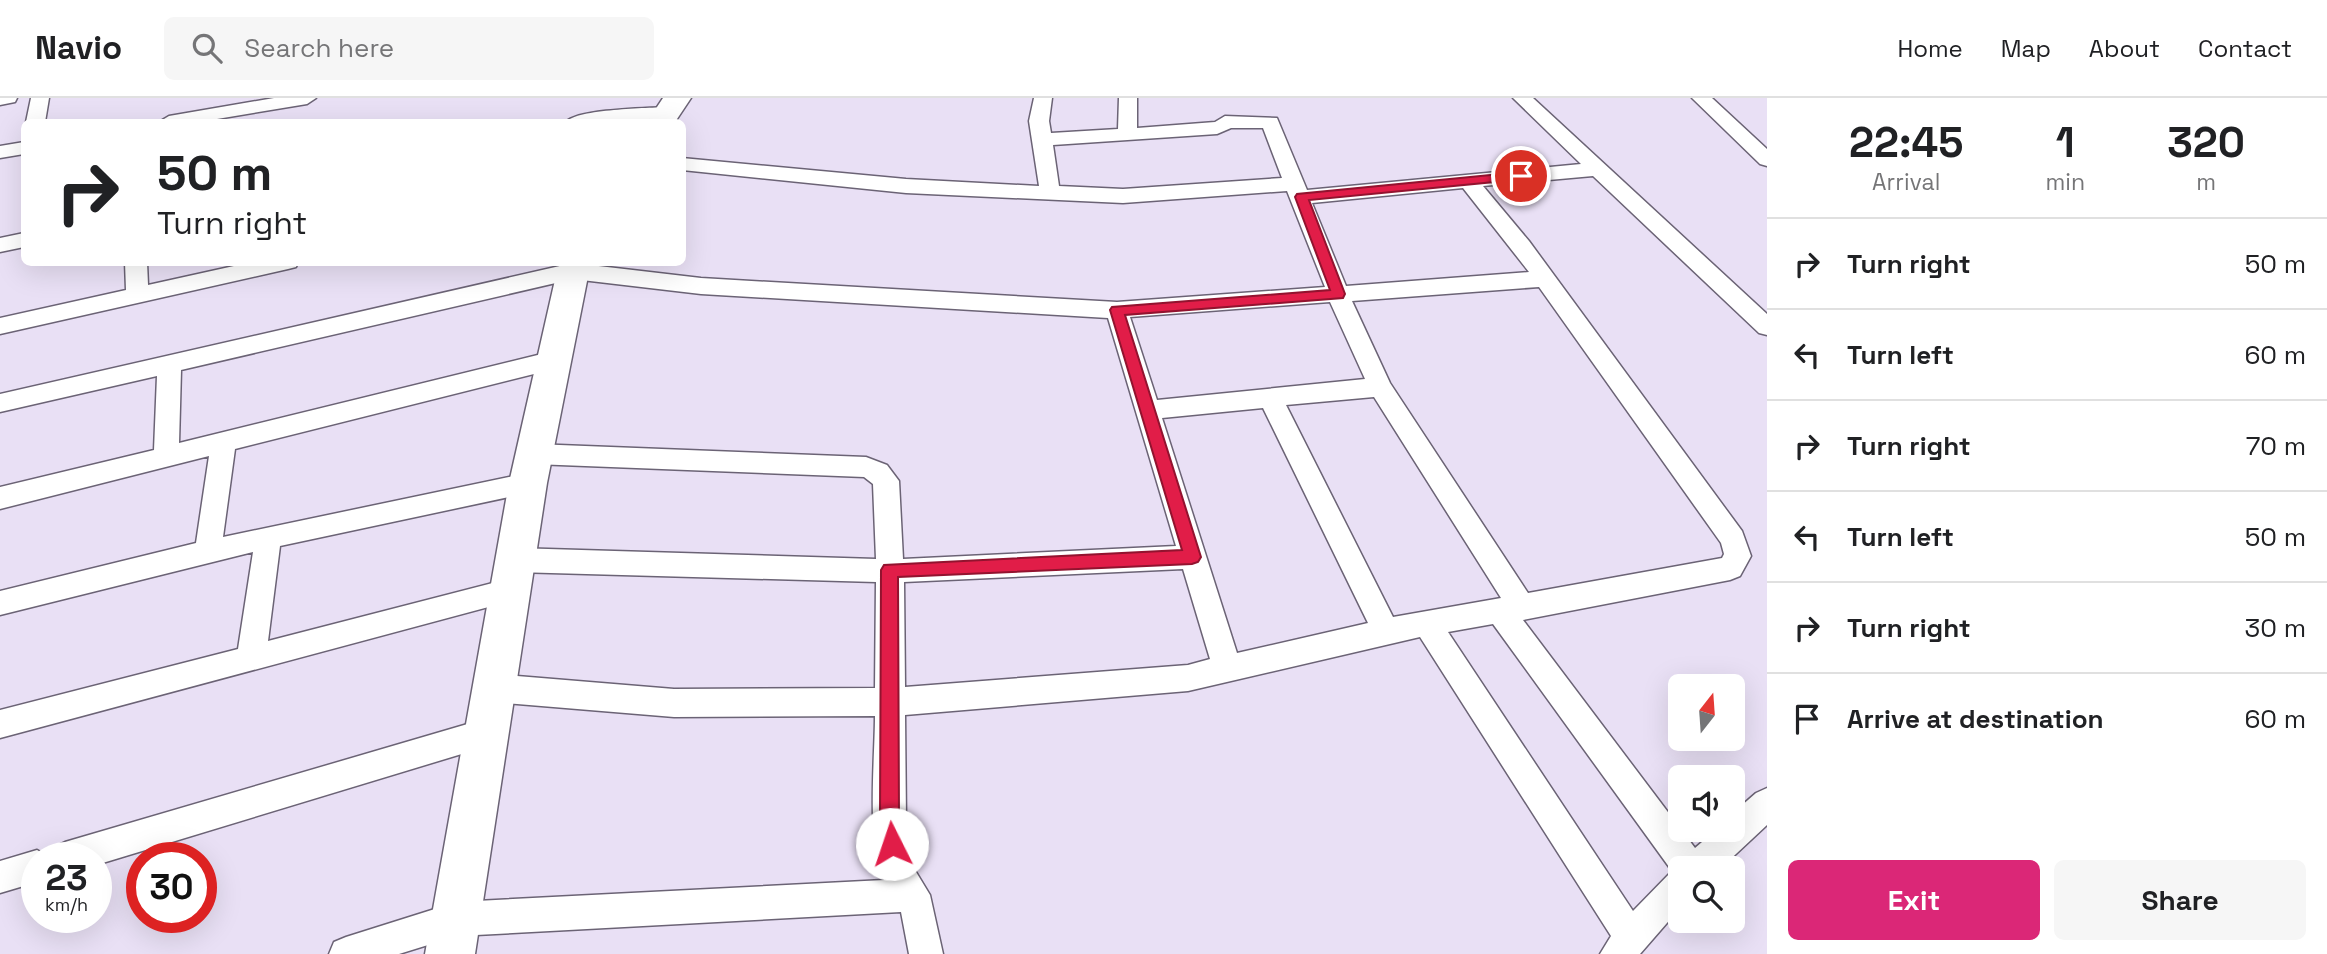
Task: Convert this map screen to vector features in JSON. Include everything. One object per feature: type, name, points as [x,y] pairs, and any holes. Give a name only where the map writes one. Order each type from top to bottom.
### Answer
[{"type":"street","points":[[0,99],[8,98]]},
{"type":"street","points":[[36,119],[40,98]]},
{"type":"street","points":[[186,119],[307,98]]},
{"type":"street","points":[[1043,98],[1039,121],[1050,192]]},
{"type":"street","points":[[1128,98],[1128,134]]},
{"type":"street","points":[[1043,140],[1217,128],[1225,122],[1224,98]]},
{"type":"street","points":[[1522,98],[1767,327]]},
{"type":"street","points":[[1701,98],[1767,160]]},
{"type":"street","points":[[596,119],[669,111]]},
{"type":"street","points":[[1225,122],[1269,122],[1380,387],[1512,609],[1682,856]]},
{"type":"street","points":[[1737,132],[1767,131]]},
{"type":"street","points":[[0,152],[21,148]]},
{"type":"street","points":[[686,164],[906,186],[1123,196],[1468,181],[1600,169]]},
{"type":"street","points":[[493,688],[674,703],[890,702],[1188,678],[1386,631],[1730,568],[1738,556],[1733,539],[1521,246],[1468,181]]},
{"type":"street","points":[[0,245],[21,241]]},
{"type":"street","points":[[136,266],[137,295]]},
{"type":"street","points":[[0,326],[270,266]]},
{"type":"street","points":[[0,403],[575,267],[701,286],[1117,310],[1543,279]]},
{"type":"street","points":[[453,937],[531,468],[575,267]]},
{"type":"street","points":[[1117,310],[1227,668]]},
{"type":"street","points":[[0,498],[554,360]]},
{"type":"street","points":[[166,456],[169,364]]},
{"type":"street","points":[[1146,410],[1380,387]]},
{"type":"street","points":[[1271,399],[1386,631]]},
{"type":"street","points":[[208,552],[224,441]]},
{"type":"street","points":[[0,603],[531,468],[866,467],[878,472],[886,481],[890,570],[890,821],[895,868],[914,895],[926,954]]},
{"type":"street","points":[[251,658],[268,537]]},
{"type":"street","points":[[0,724],[251,658],[513,575],[890,570],[1192,557]]},
{"type":"street","points":[[1426,623],[1624,945],[1668,897]]},
{"type":"street","points":[[112,844],[488,732]]},
{"type":"street","points":[[1710,856],[1767,804]]},
{"type":"street","points":[[0,877],[21,871]]},
{"type":"street","points":[[346,954],[453,937],[914,895]]},
{"type":"route","points":[[892,844],[890,570],[1192,557],[1117,310],[1339,294],[1301,197],[1521,176]]}]
